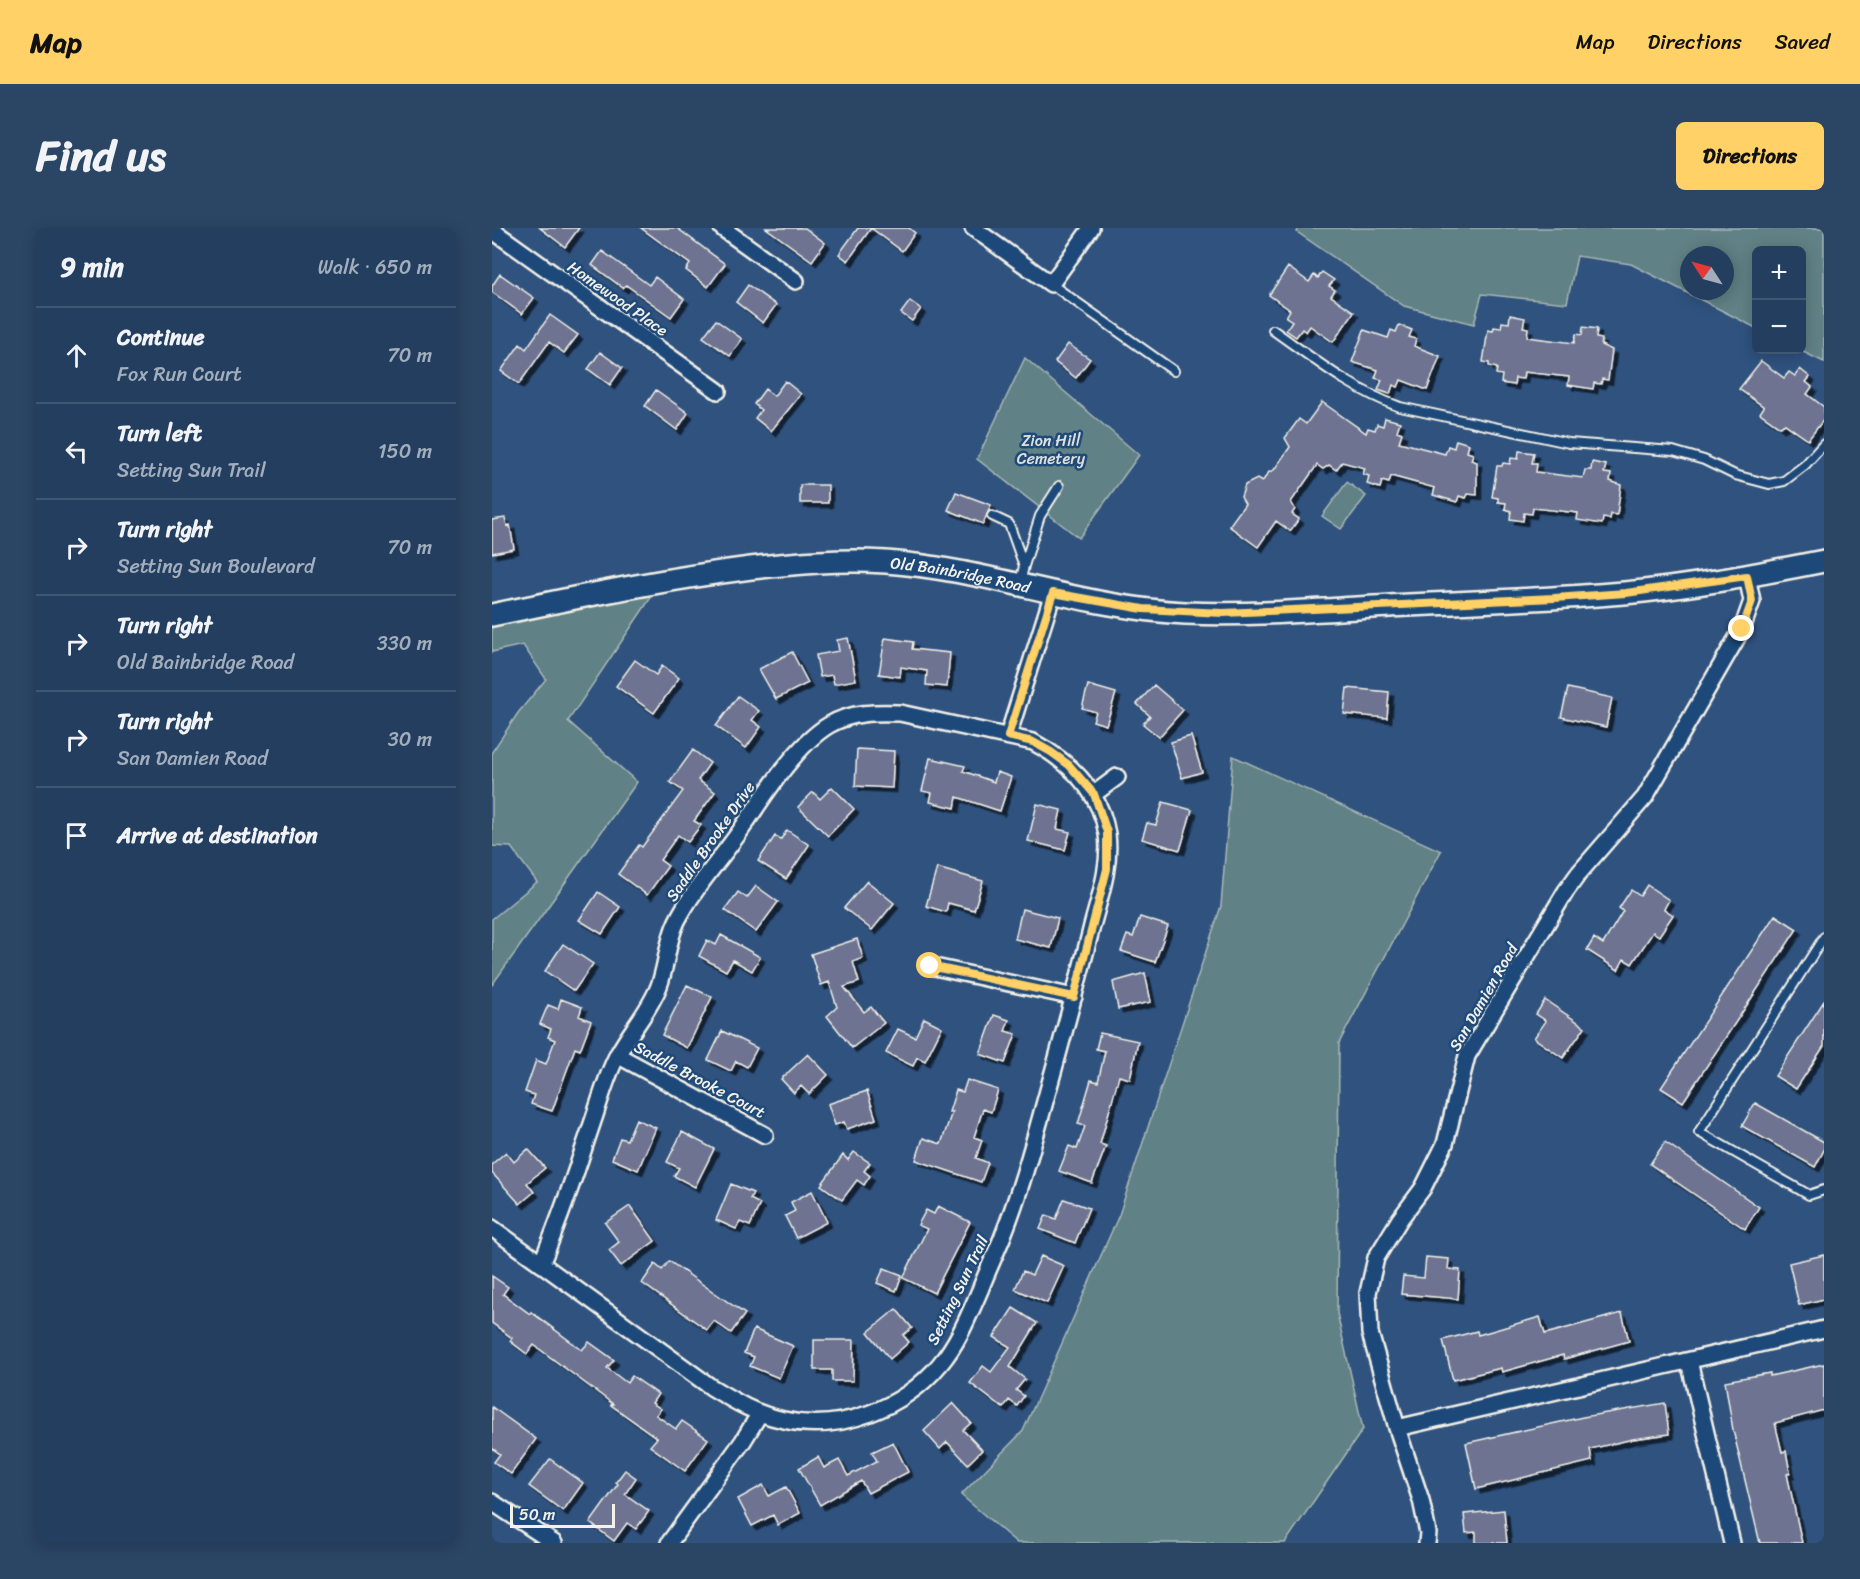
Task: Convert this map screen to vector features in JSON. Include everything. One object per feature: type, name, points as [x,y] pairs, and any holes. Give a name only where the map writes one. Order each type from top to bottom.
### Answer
[{"type":"main road","name":"Old Bainbridge Road","points":[[492,615],[637,585],[714,573],[795,563],[843,561],[886,562],[1022,576],[1053,593],[1143,609],[1223,613],[1626,593],[1747,576],[1824,561]]},
{"type":"street","points":[[722,228],[796,281]]},
{"type":"street","points":[[973,228],[1051,284],[1091,228]]},
{"type":"street","name":"Homewood Place","points":[[496,233],[718,391]]},
{"type":"street","name":"San Damien Road","points":[[1427,1543],[1428,1533],[1421,1500],[1397,1428],[1370,1333],[1368,1293],[1376,1258],[1400,1219],[1423,1188],[1445,1144],[1467,1056],[1566,891],[1645,797],[1742,629],[1752,601],[1747,576]]},
{"type":"street","points":[[1008,736],[1053,593]]},
{"type":"street","name":"Saddle Brooke Drive","points":[[541,1264],[556,1229],[617,1055],[651,1005],[660,984],[669,939],[676,922],[773,784],[803,747],[830,724],[845,718],[879,712],[900,713],[1008,736]]},
{"type":"street","name":"Setting Sun Trail","points":[[492,1228],[711,1388],[760,1413],[784,1420],[823,1422],[867,1414],[907,1395],[927,1379],[953,1347],[1003,1237],[1074,997],[1107,869],[1107,832],[1094,794],[1069,765],[1051,752],[1033,742],[1008,736]]},
{"type":"street","points":[[1094,794],[1117,777]]},
{"type":"street","points":[[930,966],[1074,997]]},
{"type":"street","name":"Saddle Brooke Court","points":[[617,1055],[765,1135]]},
{"type":"street","points":[[1397,1428],[1824,1329]]},
{"type":"street","points":[[1689,1361],[1732,1543]]},
{"type":"street","points":[[669,1543],[743,1441],[760,1413]]},
{"type":"street","points":[[492,1502],[554,1543]]},
{"type":"lane","points":[[1051,284],[1174,371]]},
{"type":"lane","points":[[1273,330],[1352,386],[1376,398],[1400,407],[1569,443],[1673,451],[1704,460],[1736,475],[1769,484],[1784,481],[1805,465],[1824,444]]},
{"type":"lane","points":[[1022,576],[1040,516],[1059,486]]},
{"type":"lane","points":[[992,516],[1009,524],[1022,576]]},
{"type":"lane","points":[[1824,937],[1699,1132],[1809,1195],[1824,1190]]},
{"type":"green space","points":[[1299,228],[1824,228],[1824,362],[1806,353],[1806,246],[1752,246],[1752,326],[1701,300],[1734,300],[1734,246],[1680,246],[1680,289],[1631,264],[1577,256],[1567,303],[1482,294],[1474,324],[1404,306],[1297,232]]},
{"type":"green space","name":"Zion Hill Cemetery","points":[[1025,358],[1139,455],[1079,538],[977,459]]},
{"type":"green space","points":[[1347,482],[1366,496],[1341,529],[1322,516]]},
{"type":"green space","points":[[656,590],[568,721],[637,782],[492,985],[492,919],[537,882],[511,847],[492,846],[492,752],[518,713],[546,679],[523,645],[492,652],[492,623]]},
{"type":"green space","points":[[1233,756],[1441,851],[1339,1043],[1337,1313],[1363,1429],[1285,1543],[1017,1543],[961,1495],[1023,1431],[1119,1215],[1221,906]]},
{"type":"building","points":[[540,228],[579,228],[565,247]]},
{"type":"building","points":[[641,228],[677,228],[725,264],[708,287],[686,270],[690,264]]},
{"type":"building","points":[[766,228],[805,228],[825,243],[812,261]]},
{"type":"building","points":[[858,228],[871,228],[848,261],[839,254]]},
{"type":"building","points":[[871,228],[909,228],[915,233],[902,251]]},
{"type":"building","points":[[602,251],[649,285],[655,277],[684,299],[671,317],[626,285],[623,288],[592,265]]},
{"type":"building","points":[[1288,267],[1309,282],[1314,275],[1318,278],[1322,272],[1334,280],[1329,286],[1335,290],[1331,296],[1354,312],[1333,342],[1310,326],[1306,332],[1302,329],[1296,337],[1286,330],[1292,321],[1286,317],[1290,310],[1269,295]]},
{"type":"building","points":[[500,274],[534,298],[522,314],[492,292],[492,286]]},
{"type":"building","points":[[748,285],[776,305],[763,323],[736,302]]},
{"type":"building","points":[[910,301],[921,309],[912,321],[901,313]]},
{"type":"building","points":[[550,315],[578,335],[564,353],[549,342],[519,384],[501,371],[520,344],[526,349]]},
{"type":"building","points":[[1510,315],[1525,318],[1523,327],[1528,328],[1527,337],[1574,343],[1576,334],[1582,335],[1583,327],[1597,329],[1596,338],[1602,339],[1601,345],[1612,350],[1608,380],[1602,379],[1601,384],[1594,383],[1593,389],[1568,385],[1569,377],[1524,372],[1523,379],[1515,378],[1514,385],[1501,383],[1502,375],[1496,374],[1497,368],[1483,362],[1488,330],[1493,331],[1494,327],[1501,328],[1502,322],[1509,323]]},
{"type":"building","points":[[716,320],[742,339],[730,356],[703,337]]},
{"type":"building","points":[[1399,325],[1412,330],[1409,337],[1416,339],[1414,346],[1440,356],[1427,390],[1401,380],[1398,387],[1393,385],[1390,394],[1378,390],[1382,380],[1375,378],[1378,370],[1352,362],[1364,330],[1388,338],[1391,330],[1396,332]]},
{"type":"building","points":[[1068,344],[1090,359],[1076,378],[1055,362]]},
{"type":"building","points":[[600,352],[622,368],[610,385],[588,369]]},
{"type":"building","points":[[1761,361],[1784,378],[1789,372],[1795,376],[1800,369],[1810,377],[1806,382],[1812,387],[1807,394],[1824,407],[1824,419],[1808,440],[1785,424],[1780,427],[1760,413],[1764,407],[1739,389]]},
{"type":"building","points":[[785,381],[801,394],[771,431],[755,418],[761,410],[754,404],[765,389],[774,396]]},
{"type":"building","points":[[656,390],[688,413],[677,430],[645,406]]},
{"type":"building","points":[[1322,402],[1366,433],[1368,428],[1375,430],[1377,424],[1383,426],[1385,418],[1400,422],[1397,431],[1402,433],[1399,442],[1445,454],[1448,446],[1454,448],[1456,440],[1469,444],[1467,452],[1473,454],[1471,460],[1477,462],[1477,495],[1468,494],[1466,498],[1459,496],[1457,502],[1433,495],[1435,488],[1391,476],[1389,483],[1382,481],[1380,488],[1367,484],[1369,476],[1363,474],[1365,468],[1342,462],[1336,470],[1329,465],[1323,469],[1317,465],[1291,502],[1295,509],[1292,514],[1299,519],[1290,531],[1276,521],[1258,547],[1229,526],[1245,504],[1241,497],[1245,485],[1257,479],[1262,482],[1269,472],[1274,470],[1290,447],[1285,438],[1299,419],[1306,424]]},
{"type":"building","points":[[1519,451],[1534,453],[1532,463],[1537,463],[1536,472],[1583,478],[1585,470],[1591,470],[1592,462],[1606,465],[1604,473],[1611,474],[1610,481],[1621,485],[1617,515],[1611,514],[1610,519],[1603,518],[1602,524],[1577,520],[1578,513],[1533,508],[1532,514],[1524,513],[1523,521],[1510,519],[1511,511],[1505,509],[1506,503],[1498,502],[1498,498],[1492,497],[1497,466],[1502,466],[1503,463],[1510,464],[1511,458],[1518,459]]},
{"type":"building","points":[[800,485],[828,485],[828,503],[800,503]]},
{"type":"building","points":[[956,492],[991,505],[983,524],[948,510]]},
{"type":"building","points":[[505,518],[507,526],[510,525],[514,549],[492,553],[492,520]]},
{"type":"building","points":[[848,638],[856,680],[834,684],[832,675],[820,677],[816,655],[839,651],[837,640]]},
{"type":"building","points":[[885,638],[913,642],[912,649],[950,653],[947,687],[926,685],[927,671],[901,667],[900,677],[879,674]]},
{"type":"building","points":[[792,652],[808,683],[776,699],[759,669]]},
{"type":"building","points":[[635,660],[656,675],[662,666],[679,678],[654,713],[616,686]]},
{"type":"building","points":[[1088,685],[1116,693],[1106,725],[1093,721],[1096,712],[1082,708]]},
{"type":"building","points":[[1154,685],[1183,710],[1159,737],[1143,724],[1150,716],[1137,704]]},
{"type":"building","points":[[1347,688],[1389,692],[1387,718],[1344,714]]},
{"type":"building","points":[[1568,688],[1612,698],[1606,727],[1561,717]]},
{"type":"building","points":[[738,696],[759,711],[752,720],[761,727],[746,748],[716,726]]},
{"type":"building","points":[[1191,736],[1202,772],[1182,778],[1171,742]]},
{"type":"building","points":[[857,749],[894,751],[892,788],[855,786]]},
{"type":"building","points":[[693,750],[710,763],[698,780],[715,792],[694,821],[701,825],[688,842],[678,835],[660,860],[668,866],[647,895],[618,874],[639,845],[642,847],[683,791],[670,782]]},
{"type":"building","points":[[930,758],[965,766],[963,771],[994,782],[997,772],[1011,777],[1000,811],[957,797],[955,808],[930,802],[932,793],[922,791]]},
{"type":"building","points":[[832,787],[854,809],[828,836],[798,807],[813,792],[820,799]]},
{"type":"building","points":[[1163,802],[1192,810],[1180,850],[1142,839],[1147,823],[1156,825]]},
{"type":"building","points":[[1037,804],[1061,810],[1057,829],[1070,832],[1065,850],[1028,841]]},
{"type":"building","points":[[787,830],[809,845],[786,879],[758,861],[775,836],[781,839]]},
{"type":"building","points":[[937,868],[983,881],[974,910],[948,903],[946,912],[926,906]]},
{"type":"building","points":[[867,881],[894,903],[872,930],[844,908]]},
{"type":"building","points":[[1647,885],[1669,900],[1664,909],[1673,915],[1659,936],[1653,932],[1632,964],[1624,959],[1618,970],[1587,950],[1594,938],[1603,944],[1623,911],[1619,908],[1631,890],[1640,896]]},
{"type":"building","points":[[756,886],[778,902],[756,932],[725,910],[738,892],[747,898]]},
{"type":"building","points":[[598,892],[620,907],[602,934],[579,920]]},
{"type":"building","points":[[1022,909],[1058,918],[1051,948],[1015,939]]},
{"type":"building","points":[[1775,915],[1797,929],[1683,1102],[1661,1088]]},
{"type":"building","points":[[1140,917],[1168,926],[1155,962],[1121,951],[1127,935],[1133,937]]},
{"type":"building","points":[[721,935],[760,957],[752,971],[733,960],[726,971],[699,956],[707,940],[716,945]]},
{"type":"building","points":[[857,939],[863,958],[853,962],[859,982],[844,987],[864,1012],[871,1007],[884,1023],[852,1048],[827,1016],[837,1007],[829,982],[821,985],[811,954]]},
{"type":"building","points":[[563,944],[593,964],[574,991],[545,971]]},
{"type":"building","points":[[1145,973],[1151,1002],[1118,1009],[1113,982]]},
{"type":"building","points":[[687,985],[712,997],[687,1048],[662,1035]]},
{"type":"building","points":[[561,999],[582,1007],[579,1016],[591,1021],[580,1050],[575,1048],[552,1111],[531,1104],[534,1095],[525,1092],[536,1060],[546,1064],[555,1040],[548,1037],[551,1029],[540,1024],[548,1005],[558,1009]]},
{"type":"building","points":[[1545,1000],[1585,1027],[1563,1058],[1534,1038],[1546,1021],[1536,1014]]},
{"type":"building","points":[[1824,1001],[1824,1046],[1796,1089],[1775,1076]]},
{"type":"building","points":[[994,1015],[1009,1020],[1005,1031],[1016,1034],[1005,1063],[980,1054]]},
{"type":"building","points":[[924,1018],[942,1027],[925,1061],[917,1057],[913,1066],[886,1053],[898,1029],[915,1037]]},
{"type":"building","points":[[722,1031],[757,1048],[747,1067],[736,1061],[731,1071],[708,1060]]},
{"type":"building","points":[[1100,1033],[1138,1041],[1130,1079],[1119,1076],[1100,1144],[1106,1146],[1092,1183],[1059,1171],[1069,1146],[1077,1149],[1085,1126],[1078,1124],[1091,1080],[1098,1082],[1105,1051],[1096,1049]]},
{"type":"building","points":[[808,1054],[828,1075],[809,1094],[801,1086],[794,1093],[781,1079]]},
{"type":"building","points":[[967,1080],[998,1090],[991,1112],[983,1109],[974,1137],[982,1140],[976,1158],[988,1163],[981,1182],[916,1160],[923,1138],[941,1144],[952,1112],[949,1112],[956,1090],[963,1092]]},
{"type":"building","points":[[867,1091],[876,1119],[847,1129],[844,1122],[835,1125],[828,1104]]},
{"type":"building","points":[[1755,1103],[1824,1142],[1824,1150],[1815,1167],[1742,1126]]},
{"type":"building","points":[[636,1119],[656,1128],[638,1170],[612,1159],[620,1138],[627,1140]]},
{"type":"building","points":[[682,1132],[714,1149],[695,1187],[674,1176],[679,1168],[667,1162]]},
{"type":"building","points":[[1665,1142],[1759,1207],[1745,1229],[1650,1164]]},
{"type":"building","points":[[528,1149],[545,1168],[527,1183],[534,1192],[520,1204],[492,1173],[492,1164],[506,1152],[514,1162]]},
{"type":"building","points":[[854,1152],[870,1163],[864,1171],[870,1176],[864,1185],[857,1180],[842,1200],[821,1185],[843,1155],[848,1160]]},
{"type":"building","points":[[731,1184],[753,1193],[750,1199],[760,1204],[750,1226],[740,1222],[736,1229],[716,1220]]},
{"type":"building","points":[[812,1191],[827,1222],[796,1238],[785,1216],[795,1211],[791,1202]]},
{"type":"building","points":[[1064,1199],[1089,1208],[1075,1243],[1040,1229],[1046,1215],[1056,1219]]},
{"type":"building","points":[[630,1206],[655,1241],[621,1266],[609,1250],[619,1242],[605,1223]]},
{"type":"building","points":[[938,1206],[970,1222],[934,1293],[903,1278],[927,1229],[918,1225],[926,1210],[934,1214]]},
{"type":"building","points":[[1824,1255],[1824,1299],[1799,1305],[1789,1263]]},
{"type":"building","points":[[1041,1256],[1064,1266],[1047,1303],[1015,1289],[1023,1271],[1032,1275]]},
{"type":"building","points":[[1426,1257],[1449,1259],[1448,1269],[1460,1270],[1458,1299],[1401,1294],[1403,1276],[1424,1278]]},
{"type":"building","points":[[669,1261],[745,1314],[731,1333],[714,1321],[707,1330],[642,1283],[655,1264],[662,1270]]},
{"type":"building","points":[[884,1268],[902,1275],[896,1291],[877,1283]]},
{"type":"building","points":[[492,1276],[508,1287],[503,1294],[582,1350],[589,1342],[614,1360],[607,1368],[627,1383],[632,1376],[658,1394],[652,1403],[661,1409],[656,1415],[676,1429],[682,1421],[708,1439],[685,1471],[650,1446],[657,1438],[611,1405],[613,1404],[534,1345],[527,1354],[510,1341],[512,1338],[492,1323]]},
{"type":"building","points":[[1013,1308],[1037,1323],[1010,1367],[1025,1379],[1016,1390],[1024,1396],[1017,1406],[1009,1400],[1003,1408],[970,1383],[983,1366],[991,1372],[1010,1347],[994,1337]]},
{"type":"building","points":[[896,1309],[912,1328],[903,1335],[909,1342],[890,1359],[868,1332]]},
{"type":"building","points":[[1622,1313],[1629,1341],[1564,1359],[1563,1355],[1502,1372],[1501,1368],[1453,1380],[1443,1340],[1477,1331],[1478,1335],[1540,1317],[1545,1334]]},
{"type":"building","points":[[754,1329],[793,1346],[779,1378],[750,1366],[754,1357],[744,1353]]},
{"type":"building","points":[[814,1340],[854,1340],[853,1381],[832,1381],[832,1370],[814,1370]]},
{"type":"building","points":[[1824,1364],[1824,1410],[1775,1423],[1782,1452],[1786,1451],[1790,1473],[1787,1474],[1802,1543],[1760,1543],[1733,1430],[1725,1381],[1770,1373],[1770,1376]]},
{"type":"building","points":[[953,1403],[971,1423],[963,1430],[982,1450],[968,1464],[947,1442],[940,1449],[924,1431]]},
{"type":"building","points":[[1665,1403],[1669,1434],[1633,1439],[1590,1449],[1592,1461],[1476,1489],[1466,1443],[1583,1417]]},
{"type":"building","points":[[492,1407],[536,1439],[511,1474],[494,1462],[500,1454],[492,1448]]},
{"type":"building","points":[[893,1442],[908,1472],[868,1493],[861,1481],[820,1505],[799,1468],[818,1457],[824,1468],[839,1460],[848,1476],[877,1461],[872,1452]]},
{"type":"building","points":[[550,1459],[583,1483],[563,1511],[529,1486]]},
{"type":"building","points":[[625,1470],[636,1478],[625,1494],[649,1511],[636,1529],[627,1523],[614,1541],[590,1523],[618,1484],[616,1482]]},
{"type":"building","points":[[763,1485],[769,1496],[786,1487],[800,1513],[778,1525],[773,1515],[752,1526],[738,1499]]},
{"type":"building","points":[[1504,1510],[1507,1543],[1476,1543],[1476,1532],[1466,1533],[1464,1514]]},
{"type":"route","points":[[930,966],[1074,997],[1107,869],[1107,832],[1094,794],[1069,765],[1033,742],[1008,736],[1053,593],[1143,609],[1185,613],[1223,613],[1340,609],[1626,593],[1747,576],[1752,601],[1742,629]]}]
